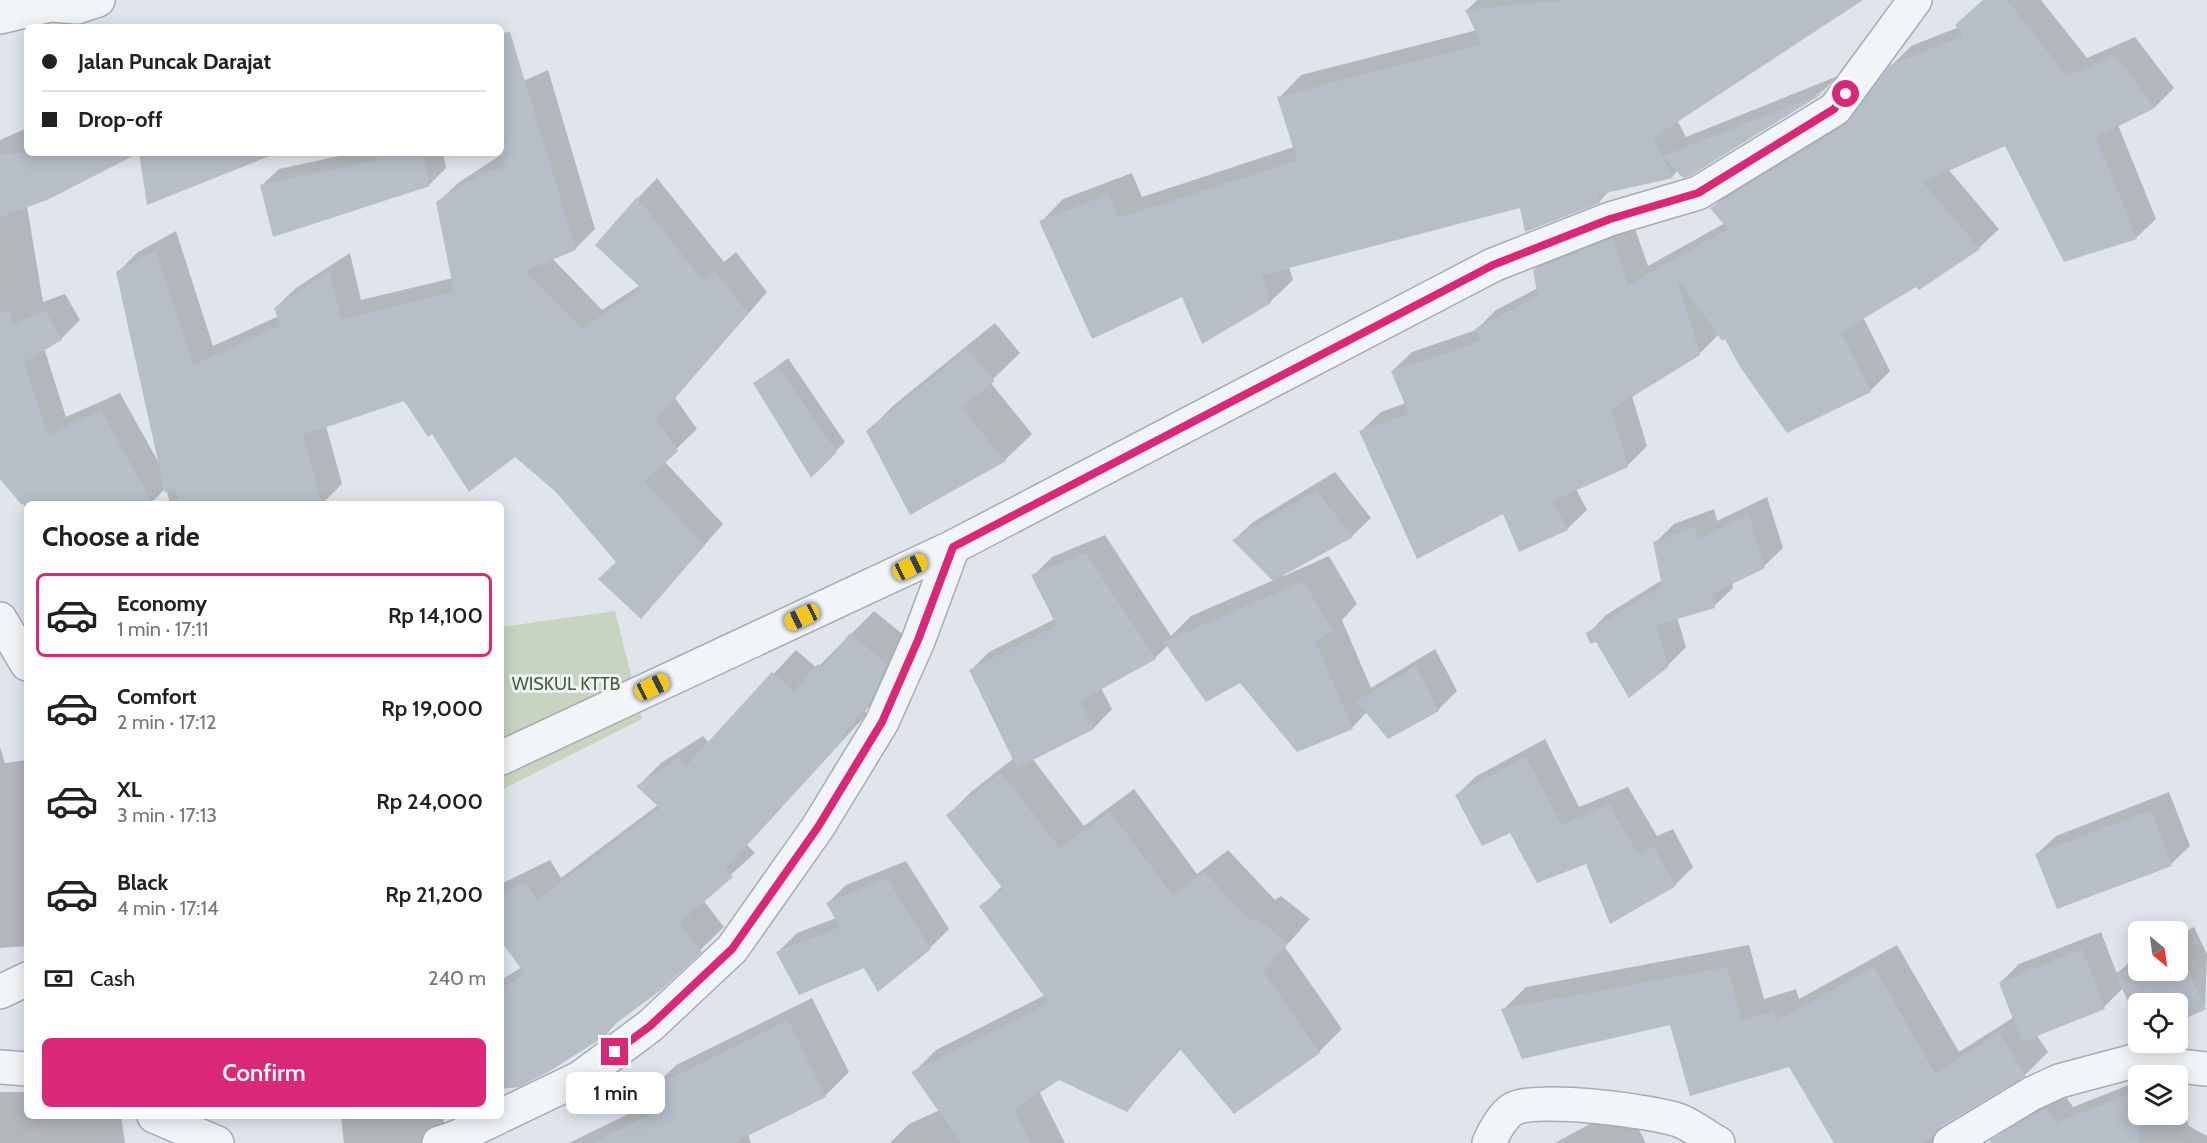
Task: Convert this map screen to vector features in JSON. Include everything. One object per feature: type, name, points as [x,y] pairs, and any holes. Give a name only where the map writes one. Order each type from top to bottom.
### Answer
[{"type":"street","points":[[0,17],[51,5],[76,7],[98,0]]},
{"type":"street","points":[[504,757],[953,547],[1493,265],[1610,219],[1698,193],[1834,109],[1915,0]]},
{"type":"street","points":[[504,1114],[580,1078],[650,1026],[732,949],[818,827],[882,722],[918,640],[953,547]]},
{"type":"street","points":[[0,619],[24,659]]},
{"type":"street","points":[[0,992],[24,981]]},
{"type":"street","points":[[1950,1143],[2031,1094],[2059,1081],[2134,1061],[2207,1069]]},
{"type":"street","points":[[0,1067],[24,1069]]},
{"type":"street","points":[[1489,1143],[1492,1134],[1513,1109],[1545,1102],[1575,1104],[1678,1120],[1718,1143]]},
{"type":"street","points":[[161,1119],[216,1143]]},
{"type":"street","points":[[439,1143],[495,1119]]},
{"type":"green space","name":"WISKUL KTTB","points":[[615,611],[642,719],[504,788],[504,627]]},
{"type":"building","points":[[1566,0],[1863,0],[1653,138],[1673,178],[1597,195],[1600,203],[1525,232],[1520,208],[1262,275],[1271,303],[1202,344],[1182,297],[1092,339],[1039,221],[1109,194],[1119,218],[1297,160],[1277,97],[1482,44],[1465,10]]},
{"type":"building","points":[[1983,0],[2007,0],[2067,76],[2116,55],[2155,108],[2096,137],[2137,239],[2064,262],[2005,146],[1923,182],[1980,249],[1919,290],[1916,287],[1841,332],[1871,392],[1787,433],[1740,367],[1725,339],[1722,341],[1676,276],[1700,355],[1611,410],[1628,467],[1553,501],[1568,530],[1519,552],[1503,514],[1417,559],[1359,431],[1409,414],[1391,371],[1481,341],[1475,329],[1538,296],[1533,270],[1612,238],[1628,285],[1728,229],[1710,208],[1845,125],[1890,65],[1963,36],[1955,25]]},
{"type":"building","points":[[510,32],[576,250],[525,271],[582,329],[642,289],[595,245],[637,197],[703,281],[715,271],[748,313],[656,419],[678,451],[644,482],[705,545],[641,619],[598,579],[616,562],[556,492],[515,457],[469,492],[432,434],[428,437],[404,401],[303,435],[321,501],[179,501],[175,488],[165,493],[116,272],[156,250],[193,365],[281,325],[274,308],[329,271],[341,319],[454,292],[436,202],[480,174],[505,166],[501,156],[504,156],[504,33]]},
{"type":"building","points":[[1825,92],[1690,176],[1683,178],[1663,156]]},
{"type":"building","points":[[0,153],[24,153],[24,156],[133,156],[47,200],[0,217]]},
{"type":"building","points":[[139,156],[270,156],[147,205]]},
{"type":"building","points":[[375,156],[424,156],[430,186],[273,237],[260,185],[376,160]]},
{"type":"building","points":[[9,311],[13,324],[46,311],[62,340],[24,362],[47,435],[101,410],[151,501],[24,501],[24,504],[21,504],[0,479],[0,313]]},
{"type":"building","points":[[967,349],[995,381],[961,407],[1006,461],[910,515],[866,431]]},
{"type":"building","points":[[778,366],[837,452],[811,478],[753,383]]},
{"type":"building","points":[[1316,490],[1353,537],[1273,581],[1232,540]]},
{"type":"building","points":[[1749,515],[1765,568],[1712,594],[1715,608],[1656,625],[1668,667],[1629,698],[1596,642],[1590,644],[1586,633],[1662,586],[1653,542],[1695,527],[1698,539]]},
{"type":"building","points":[[1086,553],[1156,659],[1080,701],[1094,729],[1017,768],[969,670],[1057,626],[1031,575]]},
{"type":"building","points":[[1303,581],[1333,631],[1315,641],[1353,729],[1297,752],[1240,683],[1206,702],[1164,642]]},
{"type":"building","points":[[850,633],[887,664],[870,702],[843,735],[845,738],[725,869],[733,877],[679,923],[702,952],[661,990],[607,1030],[609,1033],[602,1038],[550,1071],[519,1087],[504,1089],[504,986],[525,974],[504,945],[504,893],[526,882],[537,900],[660,808],[636,786],[679,758],[686,766],[772,672],[794,691],[818,664],[822,667]]},
{"type":"building","points":[[1416,666],[1439,711],[1388,739],[1356,701]]},
{"type":"building","points":[[1526,756],[1561,825],[1609,804],[1638,854],[1654,847],[1676,886],[1610,924],[1586,864],[1537,883],[1510,833],[1482,846],[1455,795]]},
{"type":"building","points":[[1001,772],[1060,848],[1110,811],[1173,896],[1205,872],[1251,922],[1257,918],[1288,943],[1263,971],[1320,1053],[1234,1114],[1179,1048],[1127,1112],[1059,1080],[1014,1110],[1031,1143],[961,1143],[911,1072],[1049,1003],[979,906],[1003,889],[946,815]]},
{"type":"building","points":[[2151,810],[2172,866],[2057,909],[2035,854]]},
{"type":"building","points":[[887,878],[931,949],[878,992],[864,968],[799,995],[776,952],[840,927],[826,903]]},
{"type":"building","points":[[2082,949],[2105,1009],[2022,1042],[1999,983]]},
{"type":"building","points":[[1727,967],[1742,1021],[1774,1011],[1776,1021],[1874,967],[1935,1073],[1999,1033],[2026,1076],[1940,1127],[1933,1136],[1921,1143],[1834,1143],[1789,1067],[1690,1096],[1670,1025],[1522,1059],[1501,1009]]},
{"type":"building","points":[[2128,967],[2128,981],[2188,981],[2188,971],[2206,1009],[2188,1017],[2188,993],[2128,993],[2128,1002],[2115,973]]},
{"type":"building","points":[[788,1020],[826,1097],[733,1143],[591,1143],[662,1109],[651,1088]]},
{"type":"building","points":[[2128,1094],[2128,1125],[2139,1125],[2139,1143],[1991,1143],[1990,1140],[2046,1108],[2056,1123]]},
{"type":"route","points":[[615,1052],[650,1026],[732,949],[818,827],[882,722],[918,640],[953,547],[1493,265],[1610,219],[1698,193],[1834,109],[1846,94]]}]
